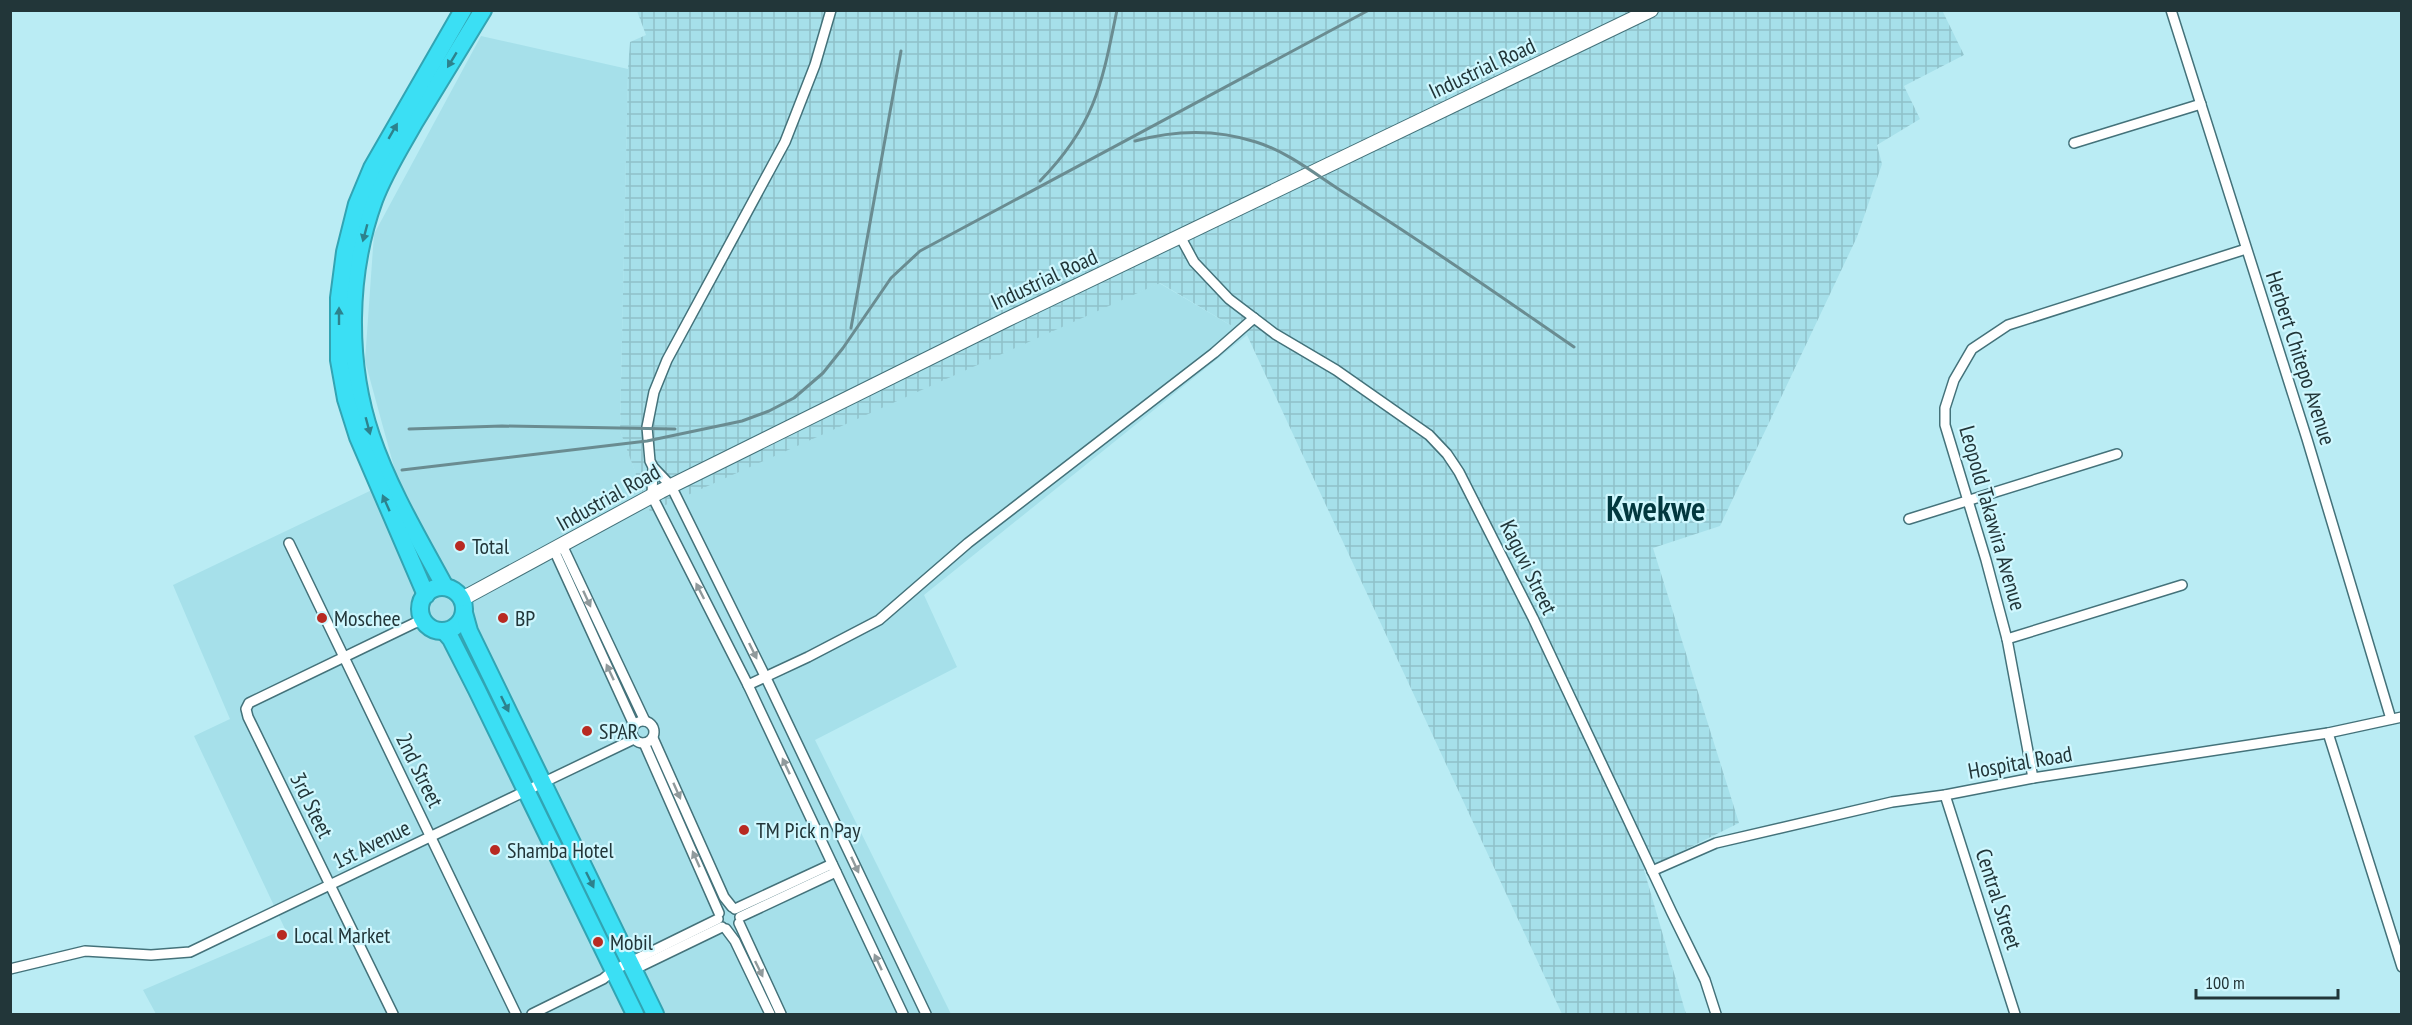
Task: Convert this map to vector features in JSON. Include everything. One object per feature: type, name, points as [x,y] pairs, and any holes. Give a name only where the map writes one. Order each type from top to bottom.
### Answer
[{"type":"highway","points":[[463,10],[372,168],[357,204],[347,242],[340,290],[339,360],[346,399],[358,437],[410,538],[445,587],[452,590],[463,606],[469,631],[655,1014]]},
{"type":"highway","points":[[426,595],[410,538],[371,437],[364,409],[357,375],[354,286],[362,241],[374,199],[394,157],[483,10]]},
{"type":"highway","points":[[445,587],[432,590],[426,595],[421,608],[423,619],[430,627],[444,631],[451,639],[527,791],[612,975],[635,1014]]},
{"type":"highway","points":[[444,631],[457,625],[463,606]]},
{"type":"highway","points":[[477,690],[494,682]]},
{"type":"street","points":[[831,10],[815,65],[785,142],[668,360],[654,392],[647,427],[652,468],[652,496],[748,685],[903,1014]]},
{"type":"street","name":"Industrial Road","points":[[463,606],[558,548],[671,486],[1006,320],[1181,238],[1651,10]]},
{"type":"street","name":"Herbert Chitepo Avenue","points":[[2171,10],[2307,439],[2391,719]]},
{"type":"street","points":[[2074,143],[2201,104]]},
{"type":"street","name":"Kaguvi Street","points":[[1181,238],[1194,262],[1229,299],[1275,334],[1336,370],[1429,435],[1448,454],[1533,618],[1652,871],[1692,950],[1716,1014]]},
{"type":"street","name":"Leopold Takawira Avenue","points":[[2033,778],[2007,639],[1986,560],[1945,425],[1945,408],[1954,380],[1972,349],[2008,326],[2246,249]]},
{"type":"street","points":[[748,685],[879,620],[968,543],[1214,353],[1254,318]]},
{"type":"street","points":[[1909,519],[2117,454]]},
{"type":"street","points":[[652,468],[671,486],[766,678],[926,1014]]},
{"type":"street","name":"2nd Street","points":[[289,543],[516,1014]]},
{"type":"street","points":[[558,548],[645,721],[653,727],[652,738],[724,897],[736,914],[781,1014]]},
{"type":"street","points":[[558,548],[634,725],[632,732],[634,739],[644,743],[721,922],[735,941],[770,1014]]},
{"type":"street","points":[[2007,639],[2182,585]]},
{"type":"street","points":[[343,656],[423,619]]},
{"type":"street","name":"3rd Steet","points":[[343,656],[249,703],[246,709],[393,1014]]},
{"type":"street","name":"Hospital Road","points":[[1652,871],[1716,843],[1892,802],[2328,733],[2402,717]]},
{"type":"street","points":[[634,725],[645,721]]},
{"type":"street","points":[[2328,733],[2402,967]]},
{"type":"street","points":[[644,743],[652,738]]},
{"type":"street","name":"1st Avenue","points":[[10,969],[85,951],[151,955],[190,952],[634,739]]},
{"type":"street","points":[[800,795],[818,787]]},
{"type":"street","name":"Central Street","points":[[1945,795],[2015,1014]]},
{"type":"street","points":[[736,914],[834,868]]},
{"type":"street","points":[[721,922],[724,908],[736,914]]},
{"type":"street","points":[[721,922],[734,928],[736,914]]},
{"type":"street","points":[[532,1014],[721,922]]},
{"type":"shaded area","name":"Kwekwe","points":[[1942,10],[1964,55],[1904,86],[1920,119],[1877,145],[1882,164],[1857,237],[1720,526],[1653,548],[1739,823],[1644,870],[1686,1014],[1562,1014],[1247,335],[1160,283],[650,512],[620,431],[628,69],[630,42],[646,35],[637,11]]},
{"type":"shaded area","points":[[481,36],[628,69],[620,431],[650,511],[1159,283],[1247,335],[924,595],[957,667],[815,740],[951,1014],[156,1014],[143,990],[285,929],[194,736],[230,719],[173,585],[397,478],[365,361],[374,234]]},
{"type":"railway","points":[[1040,181],[1058,161],[1085,122],[1101,82],[1117,10]]},
{"type":"railway","points":[[402,470],[647,441],[742,421],[769,411],[794,398],[823,373],[891,278],[920,251],[1369,10]]},
{"type":"railway","points":[[851,328],[901,51]]},
{"type":"railway","points":[[1135,141],[1195,132],[1226,135],[1268,146],[1301,164],[1431,249],[1574,347]]},
{"type":"railway","points":[[409,429],[502,426],[675,429]]},
{"type":"place","name":"Total","points":[[460,546]]},
{"type":"place","name":"Moschee","points":[[322,618]]},
{"type":"place","name":"BP","points":[[503,618]]},
{"type":"place","name":"SPAR","points":[[587,731]]},
{"type":"place","name":"TM Pick n Pay","points":[[744,830]]},
{"type":"place","name":"Shamba Hotel","points":[[495,850]]},
{"type":"place","name":"Local Market","points":[[282,935]]},
{"type":"place","name":"Mobil","points":[[598,942]]},
{"type":"district","name":"Kwekwe","points":[[1656,509]]}]
